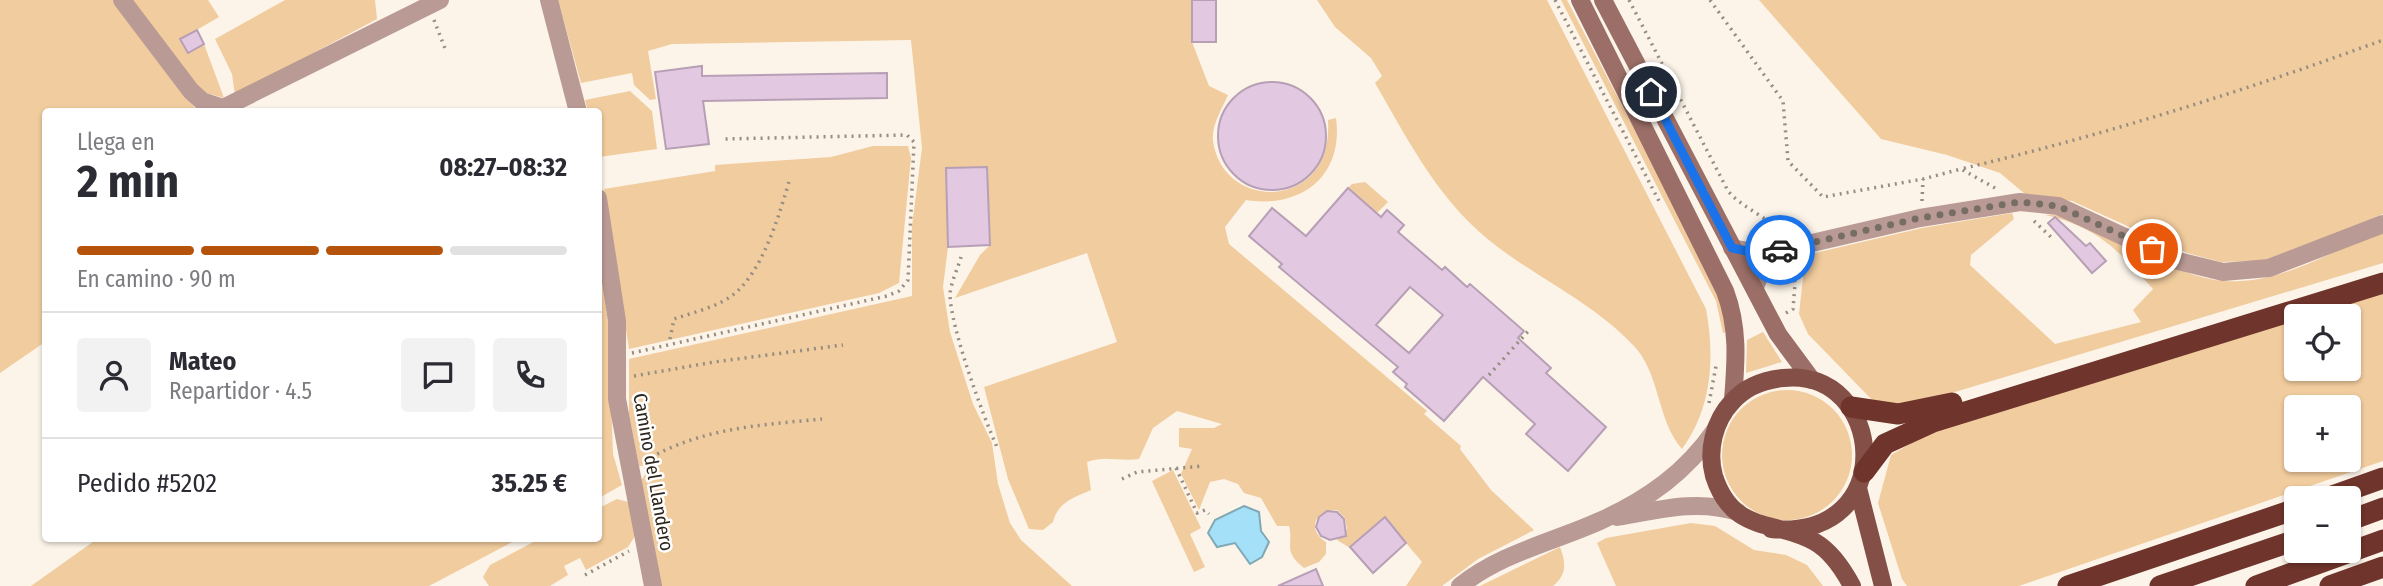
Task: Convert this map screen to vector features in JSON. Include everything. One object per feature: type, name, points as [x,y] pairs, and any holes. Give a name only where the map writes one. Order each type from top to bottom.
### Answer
[{"type":"highway","points":[[1851,407],[1877,413],[1921,411],[2383,273]]},
{"type":"highway","points":[[1861,480],[1885,444],[1933,422],[2383,283]]},
{"type":"highway","points":[[2361,486],[2383,478]]},
{"type":"highway","points":[[2361,516],[2383,508]]},
{"type":"highway","points":[[2068,586],[2284,513]]},
{"type":"highway","points":[[2256,586],[2383,540]]},
{"type":"highway","points":[[2160,586],[2284,544]]},
{"type":"highway","points":[[2330,586],[2383,567]]},
{"type":"main road","points":[[1580,0],[1725,291],[1736,339],[1733,400]]},
{"type":"main road","points":[[1603,0],[1778,334],[1812,380]]},
{"type":"main road","points":[[1771,529],[1792,531],[1812,528],[1831,519],[1847,505],[1861,480],[1866,449],[1861,427],[1851,407],[1833,391],[1812,380],[1791,377],[1770,379],[1750,387],[1733,400],[1715,430],[1711,452],[1714,475],[1723,495],[1738,512],[1771,529],[1803,537],[1823,547],[1836,560],[1852,586]]},
{"type":"main road","points":[[1861,480],[1883,586]]},
{"type":"street","points":[[122,0],[191,91],[202,101],[223,108],[233,106],[434,3]]},
{"type":"street","points":[[549,0],[577,108]]},
{"type":"street","points":[[1732,248],[1752,252],[1786,249],[1920,218],[2020,202],[2058,206],[2174,260],[2223,272],[2269,268],[2383,224]]},
{"type":"street","name":"Camino del Llandero","points":[[602,224],[617,321],[617,399],[653,586]]},
{"type":"street","points":[[1755,287],[1762,270],[1786,249]]},
{"type":"street","points":[[1461,586],[1498,561],[1603,519],[1672,480],[1699,453],[1715,430]]},
{"type":"street","points":[[1603,519],[1699,505],[1717,506],[1738,512]]},
{"type":"path","points":[[1555,0],[1662,207]]},
{"type":"path","points":[[1629,0],[1728,191],[1734,199],[1769,220],[1786,249]]},
{"type":"path","points":[[1710,0],[1783,101],[1788,161],[1824,197],[1923,179],[2111,130],[2327,62],[2383,40]]},
{"type":"path","points":[[434,3],[446,51]]},
{"type":"path","points":[[619,356],[887,296],[899,291],[908,281],[914,142],[907,135],[723,139]]},
{"type":"path","points":[[1961,169],[2020,202]]},
{"type":"path","points":[[670,340],[674,318],[714,306],[734,294],[750,277],[777,220],[790,178]]},
{"type":"path","points":[[961,257],[950,293],[953,314],[986,423],[997,447]]},
{"type":"path","points":[[1489,375],[1531,328]]},
{"type":"path","points":[[618,379],[728,359],[843,345]]},
{"type":"path","points":[[1708,407],[1717,361]]},
{"type":"path","points":[[629,471],[668,447],[707,433],[822,419]]},
{"type":"path","points":[[1122,479],[1137,472],[1203,466]]},
{"type":"path","points":[[1176,468],[1197,513],[1205,510],[1209,514]]},
{"type":"path","points":[[585,575],[644,544]]},
{"type":"shaded area","points":[[0,0],[113,0],[195,108],[42,108],[42,344],[0,373]]},
{"type":"shaded area","points":[[130,0],[208,0],[219,17],[181,39],[188,52],[204,44],[224,98],[203,92]]},
{"type":"shaded area","points":[[285,0],[375,0],[377,19],[235,95],[232,74],[215,39]]},
{"type":"shaded area","points":[[558,0],[1192,0],[1192,42],[1209,86],[1228,95],[1215,124],[1213,141],[1221,165],[1236,181],[1255,190],[1276,192],[1297,186],[1314,172],[1325,150],[1328,120],[1336,118],[1337,139],[1326,172],[1315,184],[1301,193],[1284,199],[1246,200],[1225,227],[1229,244],[1427,411],[1424,414],[1461,446],[1460,449],[1491,490],[1534,530],[1478,559],[1442,586],[1406,586],[1422,562],[1385,518],[1350,548],[1337,540],[1347,529],[1345,518],[1337,510],[1329,511],[1319,517],[1315,526],[1316,532],[1326,542],[1326,554],[1319,562],[1304,568],[1291,552],[1289,526],[1277,526],[1261,498],[1244,493],[1238,484],[1224,479],[1210,482],[1199,510],[1181,474],[1192,449],[1179,447],[1179,428],[1214,428],[1222,424],[1177,411],[1153,428],[1139,459],[1100,459],[1087,462],[1091,490],[1062,505],[1053,522],[1043,530],[1029,529],[1008,479],[984,387],[1117,342],[1087,253],[955,298],[980,255],[990,245],[987,167],[946,168],[948,247],[943,287],[950,332],[973,404],[992,443],[998,484],[1010,523],[1021,540],[1072,586],[660,586],[641,480],[645,475],[644,466],[639,466],[629,414],[629,359],[912,296],[912,226],[922,148],[911,40],[672,44],[648,51],[656,99],[650,100],[634,85],[632,73],[581,83]]},
{"type":"shaded area","points":[[1317,0],[1547,0],[1706,309],[1710,345],[1709,382],[1700,417],[1682,449],[1667,424],[1649,369],[1633,345],[1602,317],[1499,248],[1460,212],[1428,172],[1401,129],[1375,83],[1382,76],[1371,58],[1335,27]]},
{"type":"shaded area","points":[[1561,0],[1567,0],[1711,276],[1721,299],[1727,332],[1723,333],[1716,301]]},
{"type":"shaded area","points":[[1759,0],[2383,0],[2383,214],[2290,254],[2261,261],[2221,262],[2187,253],[2072,201],[2025,194],[2000,173],[1947,155],[1881,139]]},
{"type":"shaded area","points":[[630,91],[652,111],[657,149],[602,157],[602,108],[587,108],[585,100]]},
{"type":"shaded area","points":[[873,146],[908,146],[911,158],[899,283],[879,293],[629,349],[604,189],[715,171],[715,165],[831,157]]},
{"type":"shaded area","points":[[1365,182],[1388,202],[1377,213],[1348,188],[1352,184]]},
{"type":"shaded area","points":[[2012,213],[2014,219],[1971,255],[1970,265],[2055,344],[2141,322],[2133,310],[2153,289],[2129,263],[2093,233],[2045,215],[2076,220],[2174,268],[2225,281],[2246,281],[2286,272],[2383,230],[2383,263],[1915,404],[1875,403],[1808,334],[1799,314],[1803,278],[1798,257],[1922,228]]},
{"type":"shaded area","points":[[602,276],[608,322],[613,454],[622,485],[602,496]]},
{"type":"shaded area","points":[[2383,292],[2383,461],[2361,469],[2361,395],[2284,395],[2284,472],[2351,472],[2310,486],[2284,486],[2284,495],[2019,586],[1907,586],[1902,579],[1878,503],[1891,455],[1939,427],[2284,323],[2284,381],[2361,381],[2361,304],[2344,304]]},
{"type":"shaded area","points":[[1763,332],[1782,362],[1746,373],[1747,340]]},
{"type":"shaded area","points":[[1787,390],[1812,395],[1833,409],[1847,430],[1852,455],[1847,480],[1833,501],[1812,515],[1787,520],[1762,515],[1741,501],[1727,480],[1722,455],[1727,430],[1741,409],[1762,395]]},
{"type":"shaded area","points":[[1173,470],[1201,528],[1190,534],[1205,567],[1194,572],[1152,481]]},
{"type":"shaded area","points":[[617,499],[628,502],[635,536],[628,547],[586,570],[580,558],[564,566],[568,575],[550,586],[489,586],[483,577],[490,565],[533,542],[602,542],[602,506]]},
{"type":"shaded area","points":[[1691,523],[1715,526],[1754,550],[1786,555],[1807,565],[1823,586],[1616,586],[1597,543],[1606,538]]},
{"type":"shaded area","points":[[93,542],[512,542],[429,586],[31,586]]},
{"type":"shaded area","points":[[1560,547],[1564,568],[1561,578],[1553,586],[1480,586]]},
{"type":"water","points":[[1244,506],[1259,512],[1261,531],[1269,542],[1262,557],[1250,564],[1235,543],[1217,547],[1208,533],[1215,520]]},
{"type":"building","points":[[1192,0],[1216,0],[1216,42],[1192,42]]},
{"type":"building","points":[[197,30],[204,44],[188,53],[180,39]]},
{"type":"building","points":[[702,66],[702,76],[887,73],[887,98],[703,101],[709,144],[666,149],[655,72]]},
{"type":"building","points":[[1272,82],[1293,86],[1310,98],[1322,115],[1326,136],[1322,157],[1310,174],[1293,186],[1272,190],[1251,186],[1234,174],[1222,157],[1218,136],[1222,115],[1234,98],[1251,86]]},
{"type":"building","points":[[987,167],[990,245],[948,247],[946,168]]},
{"type":"building","points":[[1348,188],[1381,217],[1387,210],[1404,225],[1398,232],[1442,270],[1445,267],[1467,287],[1470,284],[1524,331],[1518,338],[1551,368],[1546,373],[1606,427],[1568,471],[1526,434],[1535,424],[1483,377],[1444,421],[1405,387],[1407,384],[1393,372],[1398,367],[1279,267],[1282,264],[1249,236],[1272,208],[1306,236]],"holes":[[[1410,287],[1443,315],[1409,353],[1376,325]]]},
{"type":"building","points":[[2055,217],[2086,246],[2090,243],[2106,261],[2092,273],[2048,223]]},
{"type":"building","points":[[1327,511],[1337,512],[1344,519],[1346,536],[1330,540],[1321,536],[1316,527],[1319,517]]},
{"type":"building","points":[[1385,517],[1406,543],[1373,573],[1350,547]]},
{"type":"building","points":[[1316,569],[1323,586],[1278,586]]},
{"type":"way so far","points":[[1780,250],[1955,211],[2020,202],[2058,206],[2152,249]]},
{"type":"route","points":[[1651,92],[1732,248],[1752,252],[1780,250]]}]
